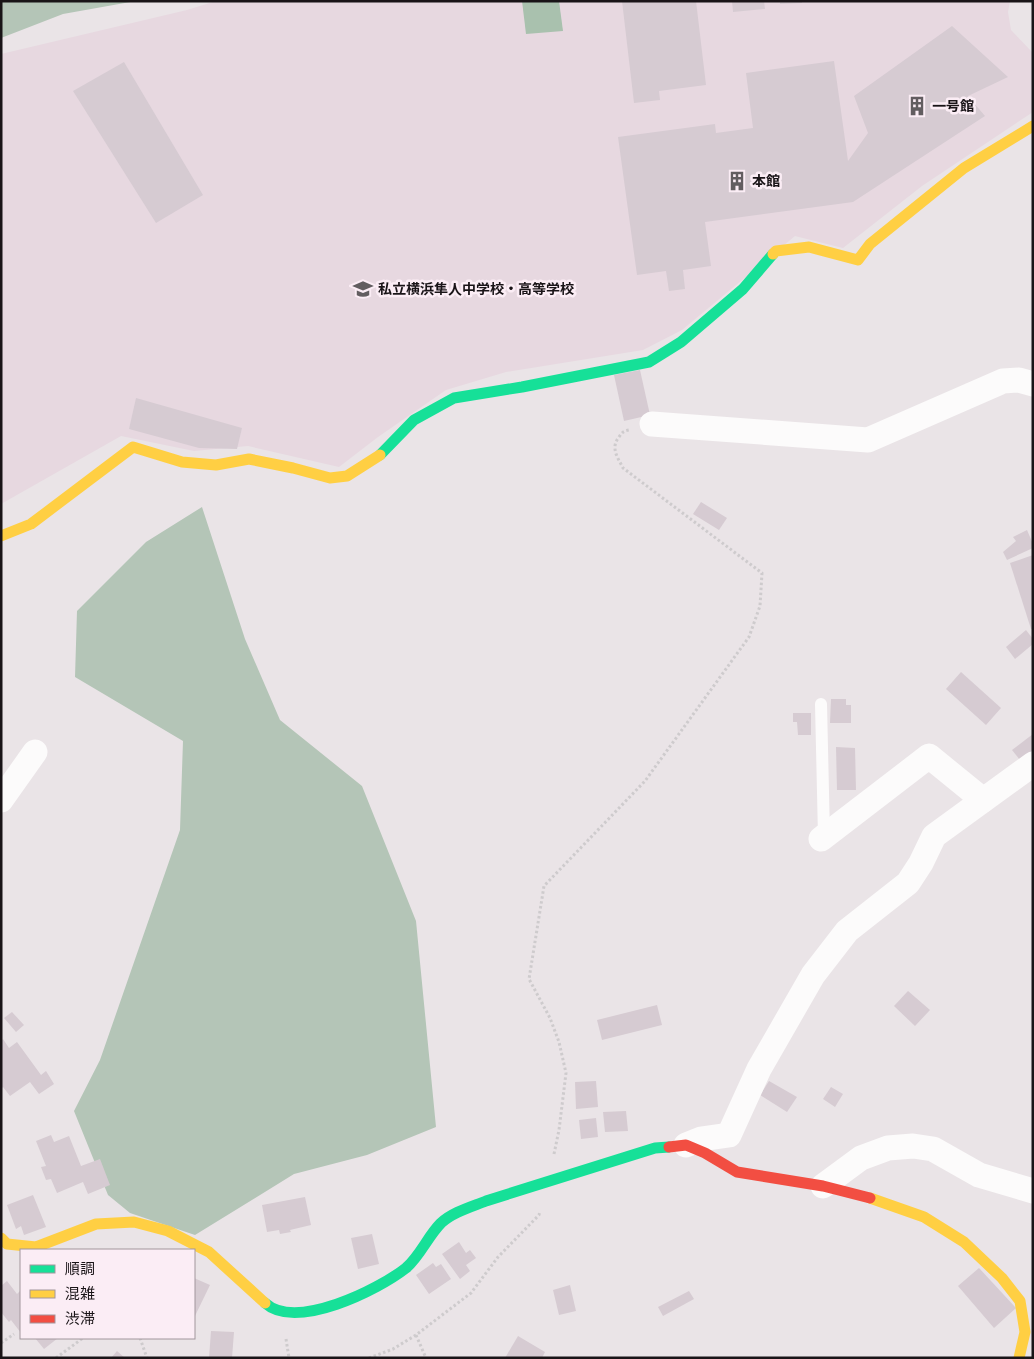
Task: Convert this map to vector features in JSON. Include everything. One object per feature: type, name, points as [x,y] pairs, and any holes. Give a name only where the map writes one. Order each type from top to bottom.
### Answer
[{"type":"street","points":[[1,536],[31,524],[133,447],[182,462],[216,465],[249,459],[330,478],[347,476],[378,456],[414,420],[454,398],[522,387],[648,362],[681,342],[743,289],[776,251],[809,247],[858,260],[870,244],[964,168],[1033,126]]},
{"type":"street","points":[[652,424],[868,440],[1003,381],[1019,380],[1033,384]]},
{"type":"street","points":[[1,800],[35,752]]},
{"type":"street","points":[[822,837],[929,756],[983,800]]},
{"type":"street","points":[[686,1146],[701,1138],[729,1136],[759,1069],[813,975],[847,931],[908,883],[921,863],[934,836],[1033,764]]},
{"type":"street","points":[[1,1238],[7,1244],[36,1247],[96,1224],[134,1222],[168,1231],[209,1252],[272,1308],[291,1312],[314,1311],[339,1303],[378,1286],[407,1267],[442,1222],[460,1211],[486,1201],[655,1148],[686,1146],[705,1153],[738,1172],[854,1193],[924,1217],[964,1242],[1002,1278],[1020,1301],[1025,1332],[1019,1358]]},
{"type":"street","points":[[823,1186],[861,1158],[888,1148],[914,1146],[934,1149],[979,1176],[1033,1191]]},
{"type":"lane","points":[[821,704],[822,837]]},
{"type":"path","points":[[369,1358],[393,1349],[416,1335],[470,1293],[498,1257],[539,1215],[559,1130],[566,1073],[559,1042],[550,1018],[528,979],[544,886],[645,781],[749,637],[760,606],[762,574],[623,468],[614,450],[616,440],[624,431],[652,424]]},
{"type":"path","points":[[1,1343],[14,1334]]},
{"type":"path","points":[[416,1335],[426,1358]]},
{"type":"path","points":[[56,1358],[82,1339]]},
{"type":"path","points":[[140,1339],[147,1358]]},
{"type":"shaded area","points":[[1,1],[136,1],[63,14],[1,38]]},
{"type":"shaded area","name":"私立横浜隼人中学校・高等学校","points":[[216,1],[1010,1],[1008,12],[1011,30],[1033,53],[1033,112],[922,186],[843,248],[795,236],[682,330],[643,350],[506,372],[446,390],[378,437],[339,467],[248,446],[194,451],[121,436],[1,504],[1,54],[187,10]]},
{"type":"shaded area","points":[[522,1],[559,1],[563,31],[526,34]]},
{"type":"shaded area","points":[[202,507],[245,639],[280,720],[362,786],[416,921],[436,1127],[367,1155],[294,1174],[195,1235],[130,1213],[108,1195],[74,1111],[100,1060],[180,830],[183,741],[75,677],[77,611],[146,542]]},
{"type":"building","points":[[622,1],[696,1],[706,85],[659,91],[660,100],[634,103]]},
{"type":"building","points":[[732,1],[764,1],[765,9],[733,12]]},
{"type":"building","points":[[780,1],[802,1],[802,3],[780,4]]},
{"type":"building","name":"本館","points":[[952,26],[1008,77],[968,96],[985,116],[853,202],[705,222],[711,266],[683,270],[685,289],[669,291],[666,271],[637,275],[618,137],[715,124],[716,133],[753,128],[746,73],[834,61],[848,161],[868,133],[854,96]]},
{"type":"building","points":[[124,62],[203,195],[156,223],[73,91]]},
{"type":"building","points":[[640,370],[650,415],[624,421],[614,375]]},
{"type":"building","points":[[136,398],[242,428],[237,449],[199,448],[129,429]]},
{"type":"building","points":[[701,502],[727,518],[719,530],[693,514]]},
{"type":"building","points":[[1027,530],[1033,548],[1007,560],[1003,552],[1016,541],[1013,537]]},
{"type":"building","points":[[1033,555],[1033,629],[1031,629],[1010,563]]},
{"type":"building","points":[[1026,630],[1033,639],[1033,644],[1015,659],[1006,647]]},
{"type":"building","points":[[961,672],[1001,708],[986,725],[946,689]]},
{"type":"building","points":[[831,699],[846,699],[846,705],[851,705],[851,723],[830,723]]},
{"type":"building","points":[[793,713],[811,713],[811,735],[798,735],[797,722],[793,722]]},
{"type":"building","points":[[1033,734],[1033,750],[1020,760],[1012,750]]},
{"type":"building","points":[[836,747],[855,748],[856,790],[837,790]]},
{"type":"building","points":[[908,991],[930,1010],[915,1026],[894,1006]]},
{"type":"building","points":[[657,1005],[662,1025],[602,1040],[597,1020]]},
{"type":"building","points":[[12,1012],[24,1025],[16,1032],[4,1018]]},
{"type":"building","points":[[3,1039],[9,1048],[17,1042],[41,1075],[46,1071],[54,1084],[39,1094],[30,1082],[10,1096],[3,1087],[1,1089],[1,1041]]},
{"type":"building","points":[[596,1081],[598,1107],[576,1109],[575,1082]]},
{"type":"building","points":[[769,1081],[797,1097],[787,1112],[760,1095]]},
{"type":"building","points":[[831,1087],[843,1094],[835,1107],[823,1099]]},
{"type":"building","points":[[626,1111],[628,1131],[605,1132],[603,1112]]},
{"type":"building","points":[[596,1118],[598,1137],[581,1139],[579,1120]]},
{"type":"building","points":[[51,1135],[54,1142],[69,1136],[81,1166],[100,1159],[110,1185],[88,1194],[83,1182],[57,1193],[51,1179],[46,1180],[41,1167],[46,1166],[36,1141]]},
{"type":"building","points":[[33,1195],[46,1227],[24,1235],[21,1226],[16,1229],[7,1205]]},
{"type":"building","points":[[305,1197],[311,1225],[280,1234],[279,1230],[267,1232],[262,1205]]},
{"type":"building","points":[[372,1234],[379,1264],[358,1269],[351,1238]]},
{"type":"building","points":[[459,1242],[466,1253],[470,1250],[476,1258],[466,1265],[470,1271],[460,1279],[442,1254]]},
{"type":"building","points":[[433,1263],[436,1267],[441,1264],[451,1279],[429,1294],[416,1275]]},
{"type":"building","points":[[979,1268],[1016,1308],[994,1328],[958,1286]]},
{"type":"building","points":[[195,1278],[210,1285],[195,1316]]},
{"type":"building","points":[[7,1281],[17,1294],[20,1291],[20,1332],[11,1320],[9,1322],[1,1312],[1,1286]]},
{"type":"building","points":[[570,1285],[576,1311],[559,1315],[553,1290]]},
{"type":"building","points":[[689,1291],[694,1299],[663,1316],[658,1307]]},
{"type":"building","points":[[211,1331],[234,1332],[232,1358],[209,1358]]},
{"type":"building","points":[[518,1336],[545,1352],[542,1358],[505,1358]]},
{"type":"building","points":[[36,1339],[57,1339],[44,1349]]},
{"type":"building","points":[[117,1351],[125,1358],[111,1358]]},
{"type":"traffic: fast","points":[[380,455],[414,420],[454,398],[522,387],[649,362],[681,342],[743,289],[773,254]]},
{"type":"traffic: fast","points":[[265,1303],[279,1310],[296,1312],[316,1310],[337,1304],[377,1287],[406,1268],[416,1258],[441,1223],[457,1213],[486,1201],[655,1148],[669,1147]]},
{"type":"traffic: slow","points":[[773,254],[776,251],[809,247],[858,260],[870,244],[964,168],[1033,126]]},
{"type":"traffic: slow","points":[[1,536],[31,524],[133,447],[182,462],[216,465],[249,459],[330,478],[347,476],[380,455]]},
{"type":"traffic: slow","points":[[870,1198],[924,1217],[964,1242],[1002,1278],[1020,1301],[1025,1332],[1019,1358]]},
{"type":"traffic: slow","points":[[1,1238],[7,1244],[36,1247],[96,1224],[134,1222],[168,1231],[209,1252],[265,1303]]},
{"type":"traffic: jam","points":[[669,1147],[686,1145],[705,1153],[737,1172],[823,1186],[870,1198]]},
{"type":"place","name":"一号館","points":[[917,106]]},
{"type":"place","name":"本館","points":[[737,181]]},
{"type":"place","name":"私立横浜隼人中学校・高等学校","points":[[363,289]]}]
